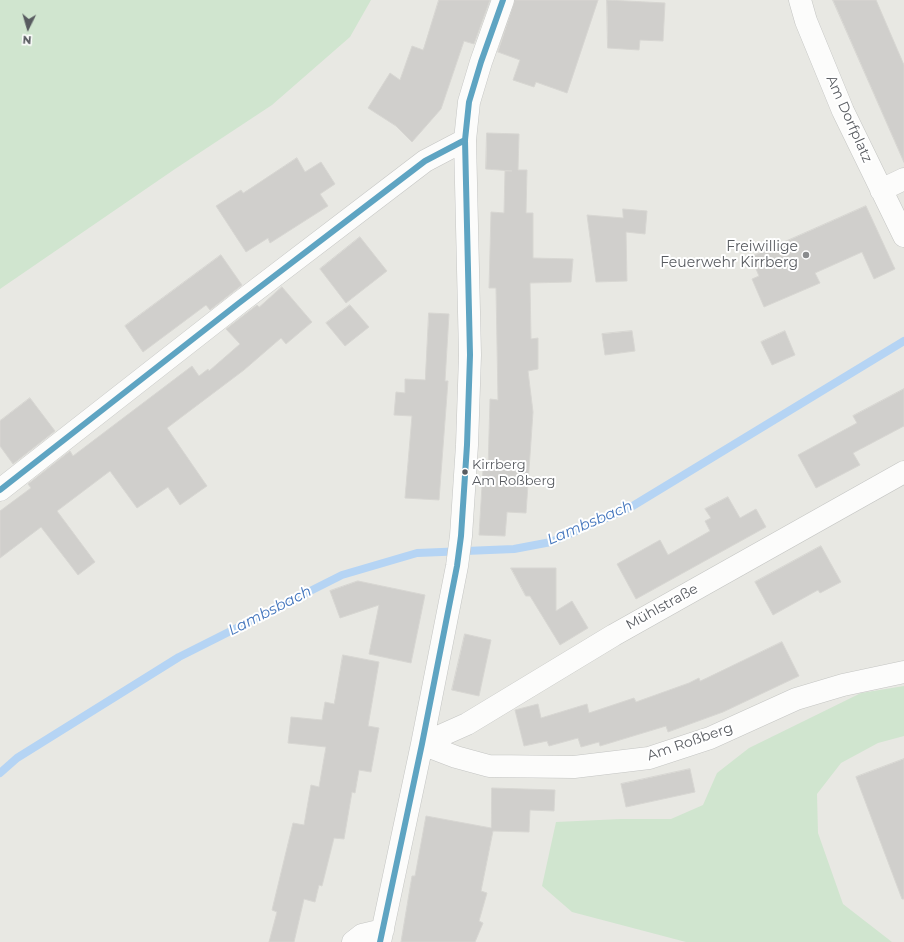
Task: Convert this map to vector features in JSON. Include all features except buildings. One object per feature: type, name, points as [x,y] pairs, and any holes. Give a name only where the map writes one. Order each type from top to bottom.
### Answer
[{"type":"street","points":[[353,942],[362,935],[381,936],[422,744],[457,566],[461,536],[467,445],[470,355],[465,140],[470,102],[481,62],[503,0]]},
{"type":"street","name":"Am Dorfplatz","points":[[800,0],[806,21],[843,111],[904,236]]},
{"type":"street","points":[[0,490],[245,298],[425,162],[465,140]]},
{"type":"street","points":[[881,190],[904,179]]},
{"type":"street","name":"Mühlstraße","points":[[422,744],[467,724],[614,635],[904,472]]},
{"type":"street","name":"Am Roßberg","points":[[422,744],[456,757],[489,766],[574,767],[649,758],[710,738],[796,699],[842,685],[904,672]]},
{"type":"green space","points":[[0,0],[371,0],[350,37],[272,105],[175,169],[0,289]]},
{"type":"green space","points":[[904,686],[904,736],[878,743],[841,763],[817,794],[818,833],[843,904],[892,942],[686,942],[572,912],[542,886],[556,822],[621,819],[671,819],[703,805],[717,773],[749,748],[861,693]]},
{"type":"waterway","name":"Lambsbach","points":[[0,773],[17,758],[179,657],[342,575],[417,553],[514,549],[551,542],[631,507],[904,341]]},
{"type":"transit line","points":[[380,942],[422,744],[457,566],[461,536],[467,445],[470,355],[465,140],[469,102],[481,62],[503,0]]},
{"type":"transit line","points":[[0,490],[239,303],[425,161],[465,140]]},
{"type":"place","name":"Freiwillige Feuerwehr Kirrberg","points":[[806,255]]},
{"type":"place","name":"Kirrberg Am Roßberg","points":[[465,472]]}]
